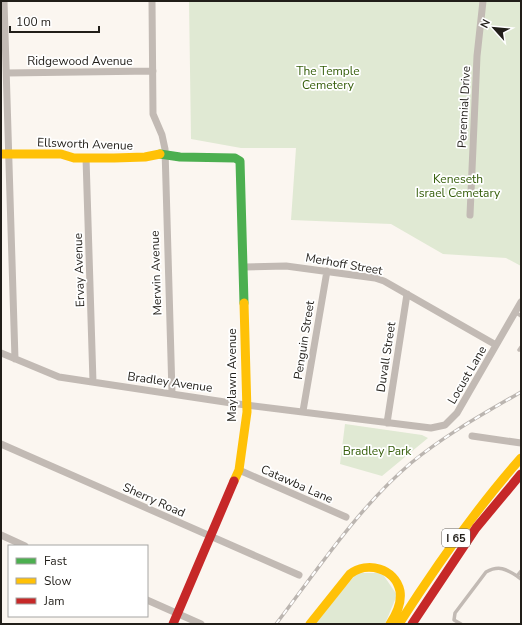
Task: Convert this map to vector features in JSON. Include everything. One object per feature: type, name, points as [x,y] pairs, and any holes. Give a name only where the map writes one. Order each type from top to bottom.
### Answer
[{"type":"main road","name":"Ellsworth Avenue","points":[[5,154],[61,154],[70,158],[86,158],[145,157],[164,153],[180,157],[239,159]]},
{"type":"main road","name":"Maylawn Avenue","points":[[173,624],[239,470],[246,404],[244,267],[239,159]]},
{"type":"main road","name":"I 65","points":[[399,624],[442,555],[500,481],[521,458]]},
{"type":"main road","name":"I 65","points":[[412,624],[481,522],[521,474]]},
{"type":"main road","points":[[422,624],[441,590],[454,560]]},
{"type":"main road","points":[[310,624],[347,576],[360,568],[372,567],[390,575],[398,586],[400,601],[390,624]]},
{"type":"street","points":[[4,1],[7,73],[5,154],[15,359]]},
{"type":"street","name":"Merwin Avenue","points":[[152,1],[153,114],[162,135],[164,153],[172,393]]},
{"type":"street","name":"Perennial Drive","points":[[470,215],[477,56],[483,1]]},
{"type":"street","name":"Ridgewood Avenue","points":[[7,73],[153,71]]},
{"type":"street","name":"Ervay Avenue","points":[[86,158],[93,382]]},
{"type":"street","name":"Merhoff Street","points":[[244,267],[286,266],[375,278],[384,281],[496,345]]},
{"type":"street","name":"Penguin Street","points":[[303,411],[327,272]]},
{"type":"street","name":"Duvall Street","points":[[387,423],[407,294]]},
{"type":"street","name":"Locust Lane","points":[[387,423],[431,428],[445,424],[460,410],[496,345],[518,314],[521,302]]},
{"type":"street","name":"Bradley Avenue","points":[[1,353],[59,377],[387,423]]},
{"type":"street","points":[[472,436],[521,443]]},
{"type":"street","name":"Sherry Road","points":[[1,444],[299,575]]},
{"type":"street","name":"Catawba Lane","points":[[239,470],[346,518]]},
{"type":"street","points":[[1,535],[24,545]]},
{"type":"street","points":[[148,600],[201,624]]},
{"type":"lane","points":[[460,624],[454,620],[455,613],[486,572],[494,568],[504,567],[521,579]]},
{"type":"lane","points":[[517,576],[521,571]]},
{"type":"green space","points":[[189,1],[521,1],[521,266],[506,258],[443,254],[391,224],[291,220],[296,148],[241,148],[191,139]]},
{"type":"green space","name":"Bradley Park","points":[[345,424],[422,435],[428,438],[382,476],[340,464]]},
{"type":"green space","points":[[357,573],[382,573],[397,595],[385,624],[314,624]]},
{"type":"railway","points":[[276,624],[356,519],[373,499],[411,463],[464,425],[521,392]]},
{"type":"traffic: fast","points":[[160,154],[180,157],[235,158],[240,161],[244,303]]},
{"type":"traffic: slow","points":[[1,154],[61,154],[74,158],[145,157],[160,154]]},
{"type":"traffic: slow","points":[[234,481],[239,470],[247,412],[244,303]]},
{"type":"traffic: slow","points":[[399,624],[457,539],[521,458]]},
{"type":"traffic: slow","points":[[310,624],[350,574],[364,568],[380,569],[386,572],[397,583],[400,591],[400,600],[398,609],[390,624]]},
{"type":"traffic: jam","points":[[412,624],[476,528],[521,474]]},
{"type":"traffic: jam","points":[[173,624],[234,481]]},
{"type":"park label","name":"The Temple Cemetery","points":[[328,78]]},
{"type":"park label","name":"Keneseth Israel Cemetary","points":[[458,186]]}]
